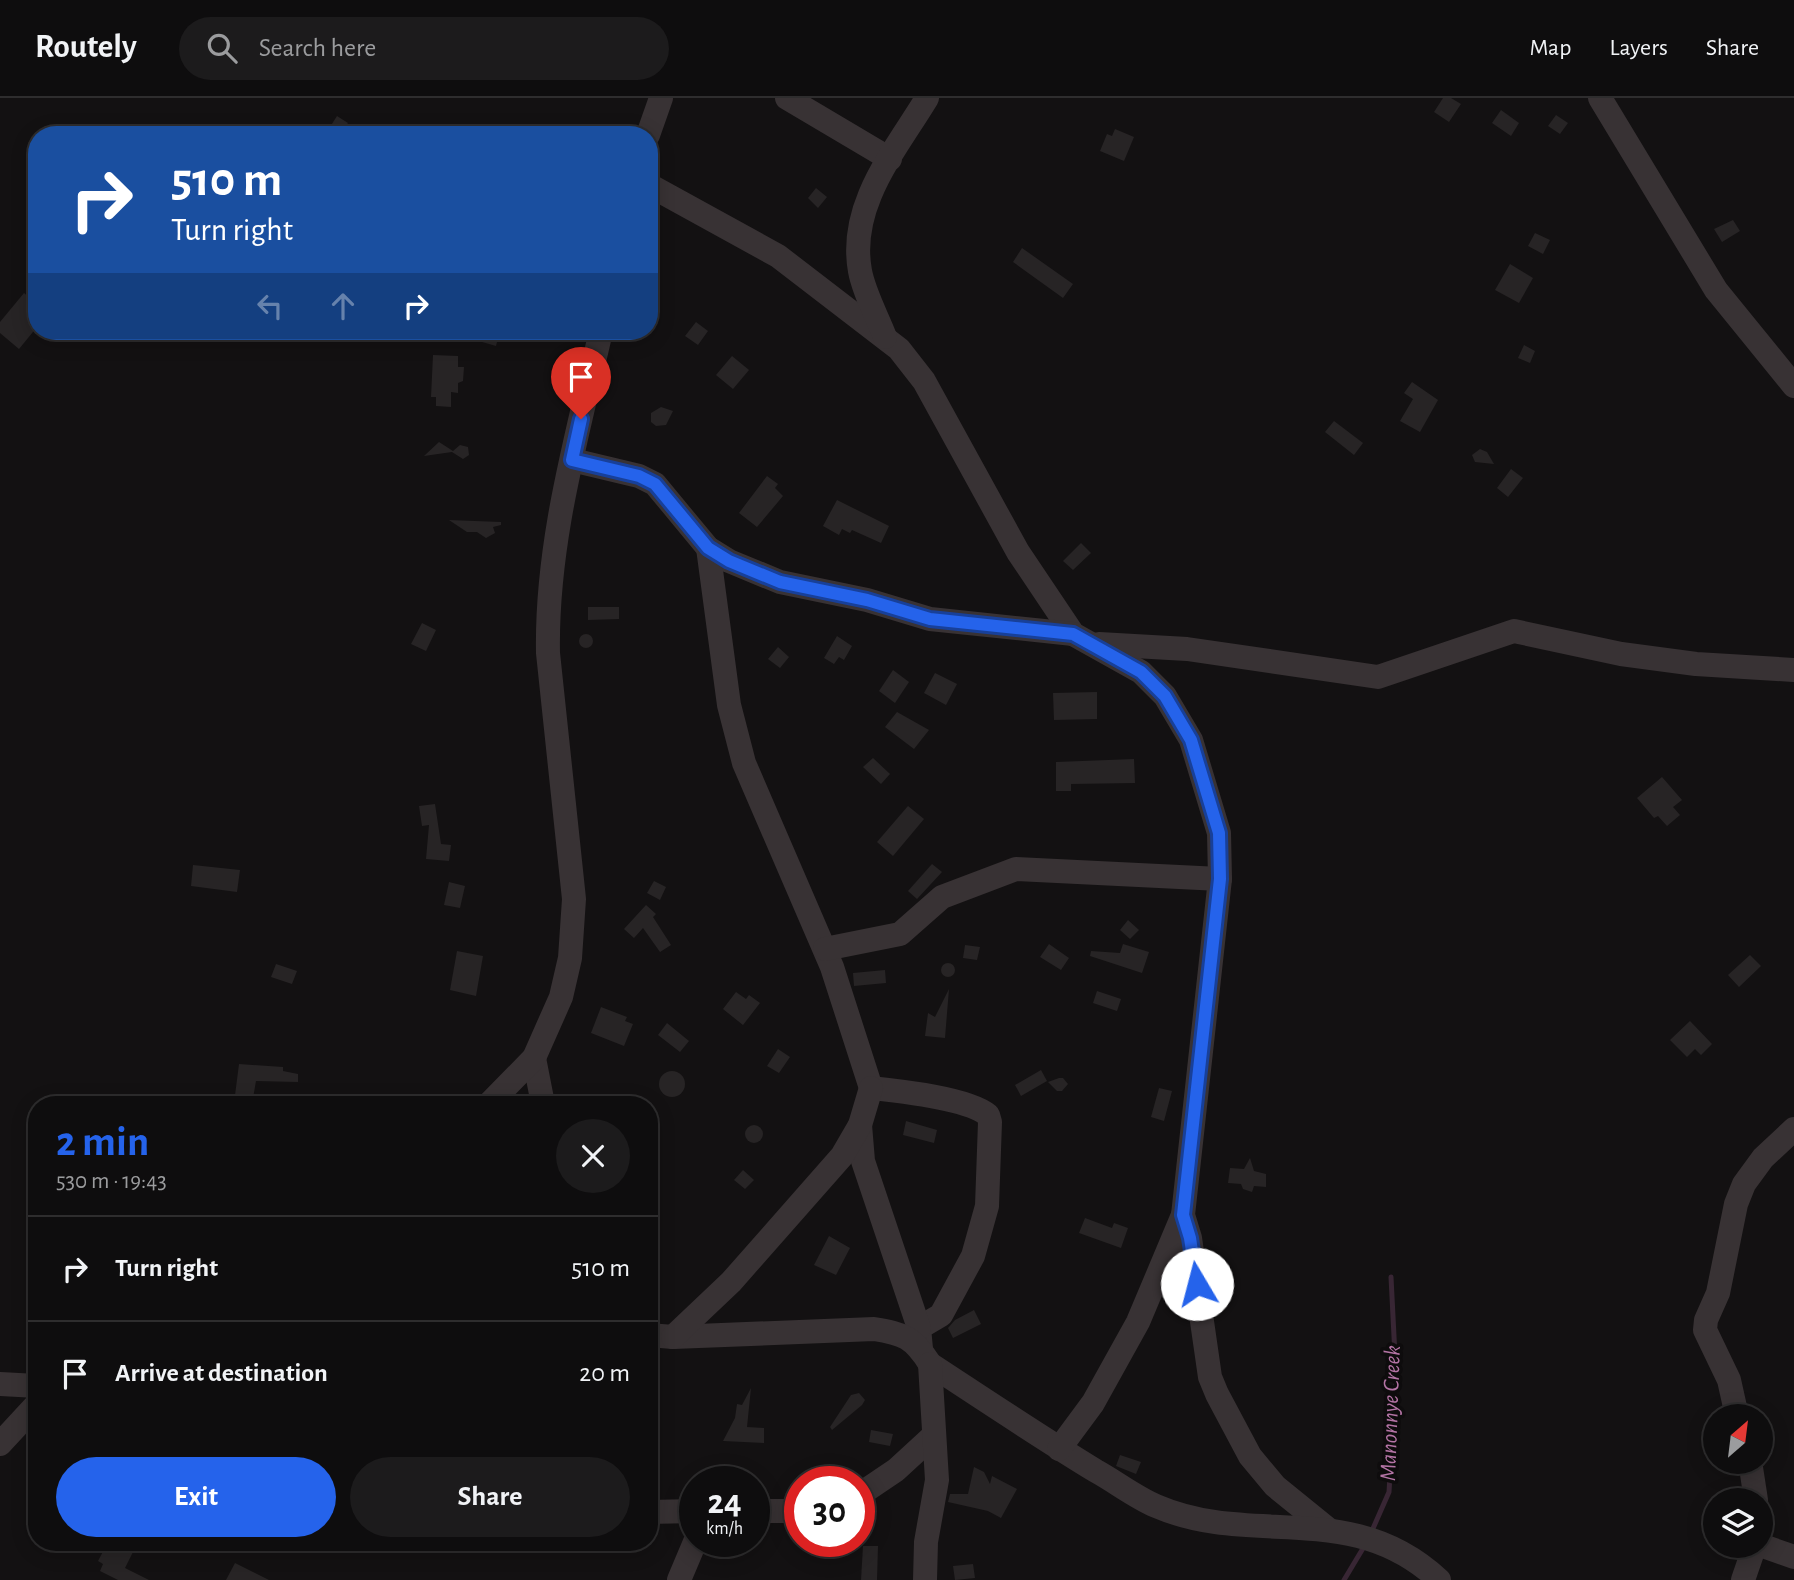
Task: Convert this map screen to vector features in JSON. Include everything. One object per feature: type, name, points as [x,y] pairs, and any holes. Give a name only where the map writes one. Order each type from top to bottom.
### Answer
[{"type":"street","points":[[651,126],[661,98]]},
{"type":"street","points":[[787,98],[890,159]]},
{"type":"street","points":[[885,338],[860,272],[859,231],[869,192],[927,98]]},
{"type":"street","points":[[1600,98],[1716,290],[1794,386]]},
{"type":"street","points":[[658,190],[778,256],[899,349],[924,381],[1018,552],[1082,639],[1141,672],[1165,696],[1191,740],[1219,833],[1220,879],[1183,1215],[1138,1322],[1093,1403],[1059,1449]]},
{"type":"street","points":[[497,1096],[534,1058],[561,997],[574,923],[548,653],[547,612],[550,570],[599,340]]},
{"type":"street","points":[[572,460],[639,476],[655,484],[708,548],[729,561],[780,582],[867,600],[930,619],[1082,639],[1187,649],[1378,677],[1514,631],[1633,656],[1696,664],[1794,670]]},
{"type":"street","points":[[661,1336],[731,1282],[842,1156],[860,1125],[872,1088],[825,949],[744,763],[729,705],[708,548]]},
{"type":"street","points":[[825,949],[900,933],[942,897],[1016,869],[1220,879]]},
{"type":"street","points":[[534,1058],[541,1096]]},
{"type":"street","points":[[872,1088],[913,1092],[978,1109],[988,1115],[990,1122],[987,1206],[973,1256],[923,1347]]},
{"type":"street","points":[[860,1125],[863,1161],[923,1347],[934,1399],[933,1436],[937,1480],[926,1542],[925,1580]]},
{"type":"street","points":[[1734,1404],[1729,1380],[1705,1331],[1706,1320],[1718,1293],[1736,1205],[1744,1184],[1763,1158],[1794,1129]]},
{"type":"street","points":[[1183,1215],[1190,1238],[1210,1377],[1217,1394],[1250,1456],[1275,1486],[1328,1530]]},
{"type":"street","points":[[661,1336],[874,1329],[903,1334],[1059,1449],[1167,1509],[1199,1519],[1328,1530],[1385,1542],[1423,1565],[1439,1580]]},
{"type":"street","points":[[0,1384],[28,1386]]},
{"type":"street","points":[[0,1444],[28,1414]]},
{"type":"street","points":[[875,1484],[896,1470],[933,1436]]},
{"type":"street","points":[[658,1511],[679,1511]]},
{"type":"street","points":[[1773,1550],[1794,1557]]},
{"type":"street","points":[[678,1580],[688,1557]]},
{"type":"street","points":[[1743,1580],[1752,1558]]},
{"type":"building","points":[[1443,98],[1451,98],[1461,104],[1449,122],[1434,112]]},
{"type":"building","points":[[1501,110],[1519,123],[1511,136],[1492,123]]},
{"type":"building","points":[[1556,115],[1568,123],[1560,134],[1548,126]]},
{"type":"building","points":[[337,116],[348,123],[346,126],[331,126]]},
{"type":"building","points":[[1115,129],[1134,137],[1124,161],[1100,151],[1107,134],[1112,136]]},
{"type":"building","points":[[816,188],[827,197],[818,208],[808,198]]},
{"type":"building","points":[[1733,220],[1740,231],[1722,242],[1714,229]]},
{"type":"building","points":[[1535,233],[1550,240],[1543,254],[1528,246]]},
{"type":"building","points":[[1022,248],[1073,284],[1063,298],[1013,262]]},
{"type":"building","points":[[1510,264],[1533,278],[1519,303],[1495,290]]},
{"type":"building","points":[[24,293],[28,296],[28,338],[19,349],[0,333],[0,322]]},
{"type":"building","points":[[696,322],[708,331],[698,345],[685,336]]},
{"type":"building","points":[[475,340],[498,340],[496,346]]},
{"type":"building","points":[[1524,345],[1535,351],[1530,363],[1518,358]]},
{"type":"building","points":[[433,355],[458,356],[458,367],[464,367],[463,381],[458,383],[458,393],[451,392],[451,407],[436,406],[436,397],[431,397]]},
{"type":"building","points":[[732,356],[749,370],[733,389],[716,375]]},
{"type":"building","points":[[1412,382],[1438,400],[1420,432],[1400,421],[1413,399],[1404,393]]},
{"type":"building","points":[[661,407],[673,411],[666,425],[656,426],[651,422],[651,413]]},
{"type":"building","points":[[1334,421],[1363,443],[1354,455],[1325,432]]},
{"type":"building","points":[[439,442],[453,451],[460,445],[468,447],[469,455],[463,459],[452,452],[424,456]]},
{"type":"building","points":[[1480,449],[1487,452],[1494,464],[1475,462],[1472,455]]},
{"type":"building","points":[[1511,469],[1523,478],[1508,497],[1497,488]]},
{"type":"building","points":[[767,476],[778,484],[775,488],[783,496],[757,527],[739,513]]},
{"type":"building","points":[[837,500],[889,526],[881,543],[852,530],[850,533],[842,529],[839,535],[823,526]]},
{"type":"building","points":[[449,520],[501,522],[501,525],[493,527],[495,533],[486,538],[477,532],[467,532]]},
{"type":"building","points":[[1081,543],[1091,553],[1073,570],[1063,561]]},
{"type":"building","points":[[588,607],[619,607],[619,619],[588,620]]},
{"type":"building","points":[[422,623],[436,630],[426,651],[411,644]]},
{"type":"building","points":[[583,634],[589,634],[593,641],[589,648],[583,648],[579,644],[579,638]]},
{"type":"building","points":[[837,636],[852,646],[844,660],[839,657],[834,664],[824,658]]},
{"type":"building","points":[[778,647],[789,657],[780,668],[768,659]]},
{"type":"building","points":[[893,670],[909,682],[895,703],[879,691]]},
{"type":"building","points":[[935,673],[957,684],[946,705],[924,693]]},
{"type":"building","points":[[1097,692],[1097,719],[1054,720],[1053,693]]},
{"type":"building","points":[[897,712],[929,730],[914,749],[885,727]]},
{"type":"building","points":[[873,758],[890,774],[881,784],[863,767]]},
{"type":"building","points":[[1134,759],[1135,783],[1071,784],[1071,791],[1056,791],[1056,762]]},
{"type":"building","points":[[1662,777],[1682,800],[1673,807],[1680,815],[1667,826],[1658,816],[1654,818],[1637,798]]},
{"type":"building","points":[[435,804],[441,844],[451,845],[449,861],[426,859],[429,825],[422,826],[419,806]]},
{"type":"building","points":[[908,806],[924,819],[893,856],[877,842]]},
{"type":"building","points":[[932,864],[942,872],[917,899],[908,891]]},
{"type":"building","points":[[193,865],[240,870],[237,892],[191,886]]},
{"type":"building","points":[[654,881],[666,887],[660,900],[647,893]]},
{"type":"building","points":[[449,882],[465,886],[460,908],[444,905]]},
{"type":"building","points":[[646,905],[656,914],[653,917],[671,945],[660,952],[643,928],[634,938],[624,929]]},
{"type":"building","points":[[1128,920],[1139,930],[1130,939],[1120,930]]},
{"type":"building","points":[[1049,944],[1069,958],[1061,970],[1040,957]]},
{"type":"building","points":[[1123,944],[1149,952],[1142,973],[1090,956],[1091,951],[1120,953]]},
{"type":"building","points":[[965,945],[980,947],[977,960],[963,958]]},
{"type":"building","points":[[457,951],[483,956],[476,996],[450,990]]},
{"type":"building","points":[[1750,955],[1761,966],[1739,987],[1728,975]]},
{"type":"building","points":[[945,963],[951,963],[955,970],[951,977],[945,977],[941,973],[941,967]]},
{"type":"building","points":[[276,964],[297,971],[292,984],[271,977]]},
{"type":"building","points":[[885,970],[886,983],[854,986],[853,973]]},
{"type":"building","points":[[949,989],[945,1038],[925,1036],[928,1013],[935,1017]]},
{"type":"building","points":[[1097,991],[1121,999],[1117,1011],[1093,1003]]},
{"type":"building","points":[[736,992],[746,999],[749,995],[760,1003],[743,1025],[723,1009]]},
{"type":"building","points":[[601,1007],[627,1017],[625,1021],[633,1024],[624,1046],[591,1033]]},
{"type":"building","points":[[1690,1021],[1712,1044],[1701,1055],[1695,1049],[1687,1057],[1670,1040]]},
{"type":"building","points":[[667,1023],[689,1041],[680,1052],[658,1035]]},
{"type":"building","points":[[778,1049],[790,1057],[779,1073],[767,1066]]},
{"type":"building","points":[[239,1064],[283,1067],[283,1071],[298,1074],[298,1082],[256,1081],[253,1096],[235,1096]]},
{"type":"building","points":[[1041,1070],[1047,1081],[1021,1096],[1015,1085]]},
{"type":"building","points":[[672,1071],[681,1075],[685,1084],[681,1093],[672,1097],[663,1093],[659,1084],[663,1075]]},
{"type":"building","points":[[1063,1078],[1068,1084],[1062,1091],[1057,1091],[1048,1082]]},
{"type":"building","points":[[1159,1088],[1172,1091],[1164,1121],[1151,1117]]},
{"type":"building","points":[[906,1121],[937,1130],[934,1143],[903,1135]]},
{"type":"building","points":[[754,1125],[760,1128],[763,1134],[760,1140],[754,1143],[748,1140],[745,1134],[748,1128]]},
{"type":"building","points":[[1250,1158],[1254,1171],[1266,1174],[1266,1187],[1254,1186],[1252,1192],[1243,1189],[1241,1184],[1228,1183],[1230,1168],[1244,1169]]},
{"type":"building","points":[[743,1170],[754,1180],[745,1189],[734,1180]]},
{"type":"building","points":[[1085,1218],[1112,1228],[1114,1223],[1128,1228],[1121,1248],[1079,1233]]},
{"type":"building","points":[[829,1236],[850,1248],[836,1275],[814,1265]]},
{"type":"building","points":[[974,1310],[981,1324],[953,1338],[948,1328],[955,1320]]},
{"type":"building","points":[[751,1388],[747,1427],[764,1428],[764,1443],[723,1441],[735,1418],[737,1404],[742,1405]]},
{"type":"building","points":[[859,1393],[865,1400],[862,1405],[832,1430],[830,1427],[851,1395]]},
{"type":"building","points":[[871,1430],[893,1434],[890,1446],[869,1442]]},
{"type":"building","points":[[1120,1455],[1141,1462],[1136,1474],[1116,1466]]},
{"type":"building","points":[[974,1467],[984,1472],[990,1484],[992,1476],[1017,1489],[1001,1518],[988,1511],[948,1502],[950,1494],[968,1494]]},
{"type":"building","points":[[875,1546],[878,1546],[877,1580],[861,1580],[862,1557],[875,1557]]},
{"type":"building","points":[[103,1551],[134,1551],[125,1568],[149,1580],[118,1580],[100,1571],[103,1564],[98,1561]]},
{"type":"building","points":[[235,1563],[269,1580],[226,1580]]},
{"type":"building","points":[[973,1564],[975,1578],[955,1580],[953,1566]]},
{"type":"waterway","name":"Manonnye Creek","points":[[1371,1533],[1389,1492],[1396,1376],[1391,1277]]},
{"type":"waterway","name":"Manonnye Creek","points":[[1344,1580],[1365,1545]]},
{"type":"route","points":[[581,419],[572,460],[639,476],[655,484],[708,548],[729,561],[780,582],[867,600],[930,619],[1073,634],[1114,654],[1141,672],[1165,696],[1191,740],[1219,833],[1220,879],[1183,1215],[1190,1238],[1197,1284]]}]
